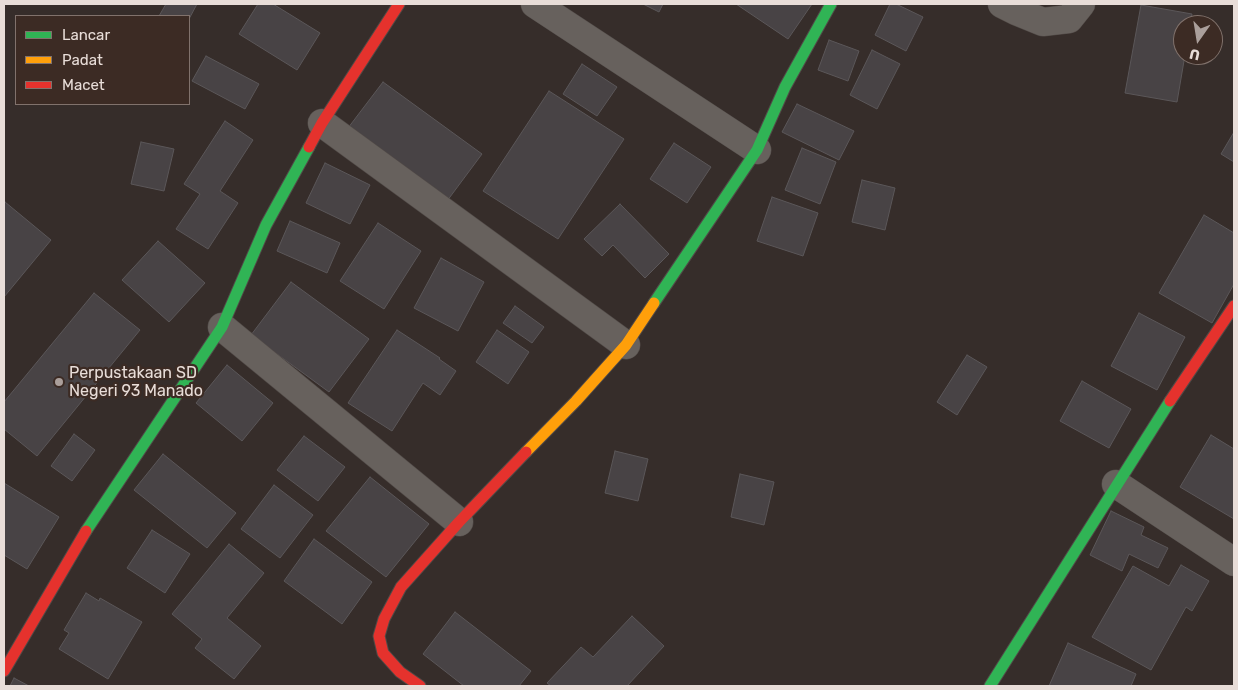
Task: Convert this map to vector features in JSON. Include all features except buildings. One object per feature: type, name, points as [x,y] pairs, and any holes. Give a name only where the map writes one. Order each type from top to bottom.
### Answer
[{"type":"street","points":[[4,671],[89,526],[222,327],[266,225],[322,123],[399,4]]},
{"type":"street","points":[[535,4],[757,150]]},
{"type":"street","points":[[420,686],[400,672],[383,653],[379,636],[384,619],[401,587],[459,522],[576,401],[626,345],[757,150],[785,87],[831,4]]},
{"type":"street","points":[[1002,4],[1043,22],[1069,19],[1081,4]]},
{"type":"street","points":[[322,123],[626,345]]},
{"type":"street","points":[[990,686],[1154,424],[1234,306]]},
{"type":"street","points":[[222,327],[459,522]]},
{"type":"street","points":[[1116,484],[1234,562]]},
{"type":"traffic: fast","points":[[654,303],[757,150],[785,87],[831,4]]},
{"type":"traffic: fast","points":[[86,531],[222,327],[266,225],[309,147]]},
{"type":"traffic: fast","points":[[990,686],[1170,401]]},
{"type":"traffic: slow","points":[[526,452],[576,401],[626,345],[654,303]]},
{"type":"traffic: jam","points":[[309,147],[322,123],[399,4]]},
{"type":"traffic: jam","points":[[1170,401],[1234,306]]},
{"type":"traffic: jam","points":[[420,686],[400,672],[383,653],[379,636],[384,619],[401,587],[459,522],[526,452]]},
{"type":"traffic: jam","points":[[4,671],[86,531]]},
{"type":"place","name":"Perpustakaan SD Negeri 93 Manado","points":[[59,382]]}]
